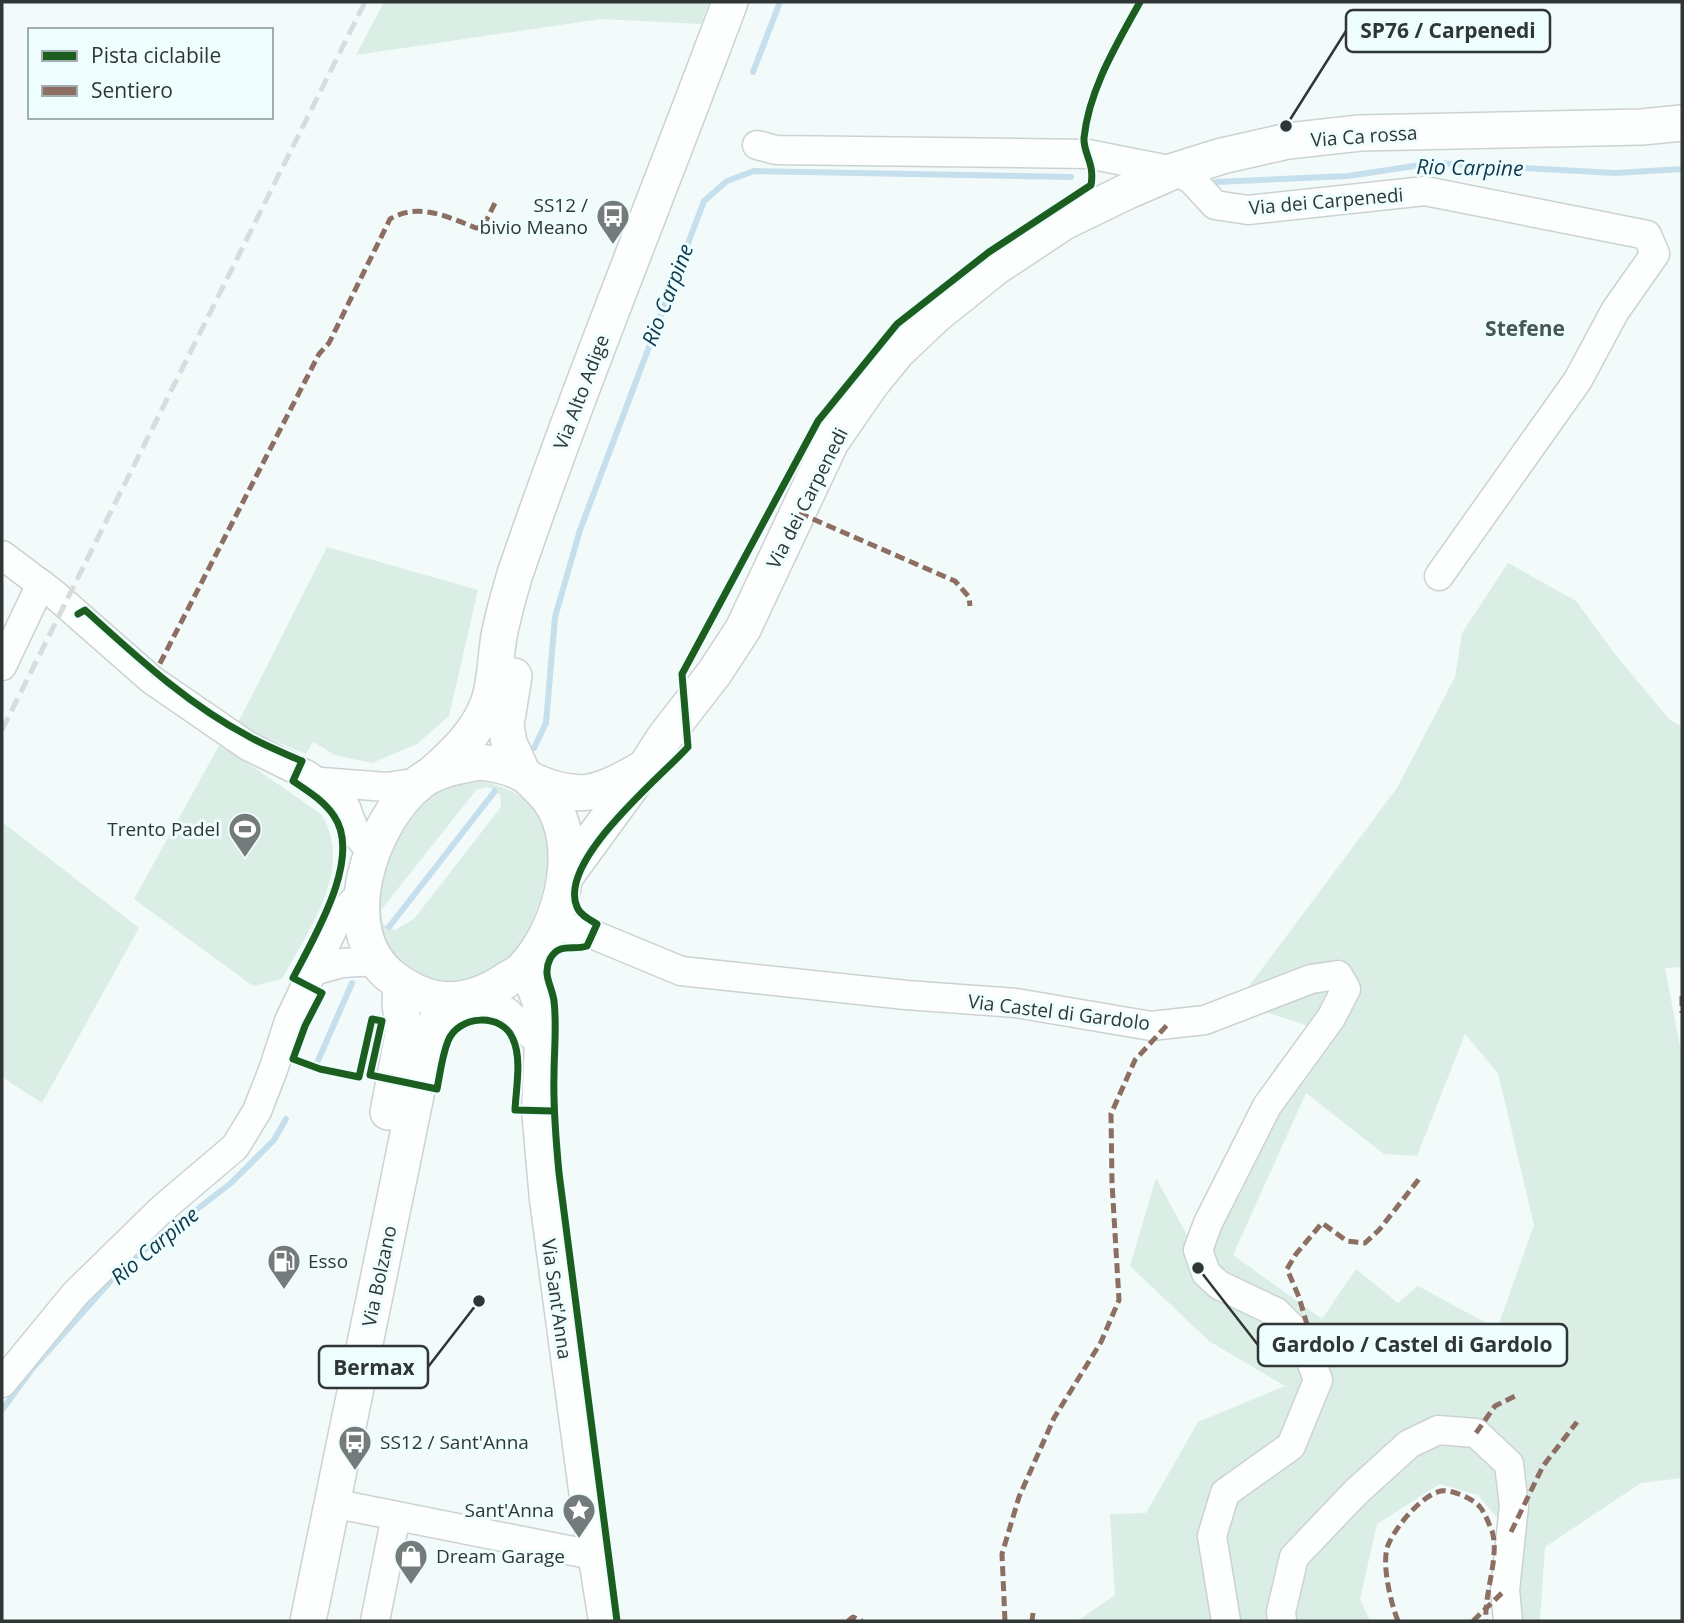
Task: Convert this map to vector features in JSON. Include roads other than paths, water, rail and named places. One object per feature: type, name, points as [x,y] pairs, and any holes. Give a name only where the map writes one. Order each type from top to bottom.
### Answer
[{"type":"main road","name":"Via Alto Adige","points":[[426,778],[455,755],[488,704],[494,680],[499,635],[514,578],[578,399],[730,2]]},
{"type":"main road","name":"Via Alto Adige","points":[[527,777],[509,743],[506,725],[522,631],[546,550],[752,2]]},
{"type":"main road","name":"Via Ca rossa","points":[[1174,171],[1222,156],[1288,141],[1360,134],[1642,127],[1682,123]]},
{"type":"main road","name":"Via dei Carpenedi","points":[[563,885],[743,629],[831,442],[898,351],[936,315],[996,267],[1064,222],[1174,171]]},
{"type":"main road","points":[[480,762],[501,765],[527,777],[547,796],[559,817],[566,840],[567,859],[563,885],[566,928],[520,971],[477,997],[453,1000],[430,997],[389,973],[360,916],[362,894],[373,854],[395,806],[426,778],[453,766],[480,762]]},
{"type":"main road","name":"Via dei Carpenedi","points":[[527,777],[551,789],[588,793],[610,788],[646,766]]},
{"type":"main road","name":"Via Bolzano","points":[[285,1621],[404,1029],[400,1005],[389,973]]},
{"type":"main road","name":"Via Bolzano","points":[[308,1621],[429,1032],[442,1014],[477,997]]},
{"type":"main road","points":[[374,1298],[397,1266],[419,1162],[428,1154]]},
{"type":"street","name":"Via Ca rossa","points":[[757,145],[776,150],[1088,154],[1174,171]]},
{"type":"street","name":"Via dei Carpenedi","points":[[1174,171],[1191,179],[1215,205],[1248,210],[1425,191],[1647,235],[1655,254],[1615,311],[1578,380],[1439,576]]},
{"type":"street","points":[[2,555],[78,614],[152,681],[248,746],[321,782],[336,794],[346,808],[355,832],[373,854]]},
{"type":"street","points":[[2,666],[41,584]]},
{"type":"street","points":[[321,782],[387,787],[426,778]]},
{"type":"street","points":[[2,1383],[75,1294],[163,1208],[234,1147],[257,1111],[274,1070],[289,1021],[340,916],[362,894]]},
{"type":"street","name":"Via Castel di Gardolo","points":[[566,928],[681,971],[906,995],[1016,1003],[1152,1026],[1205,1020],[1311,979],[1338,975],[1346,989],[1331,1018],[1267,1106],[1208,1223],[1198,1250],[1206,1273],[1219,1285],[1276,1312],[1303,1339],[1318,1380],[1291,1446],[1225,1493],[1212,1536],[1226,1621]]},
{"type":"street","name":"Via Sant'Anna","points":[[531,959],[530,984],[537,1004],[539,1042],[536,1110],[544,1200],[603,1621]]},
{"type":"street","points":[[313,971],[342,963],[389,973]]},
{"type":"street","points":[[477,997],[508,1012],[539,1042]]},
{"type":"street","points":[[1282,1621],[1281,1612],[1294,1557],[1356,1492],[1409,1444],[1438,1430],[1476,1433],[1509,1464],[1514,1506],[1505,1590],[1507,1621]]},
{"type":"street","points":[[332,1503],[593,1555]]},
{"type":"street","points":[[375,1621],[396,1516]]},
{"type":"waterway","points":[[753,72],[780,2]]},
{"type":"waterway","name":"Rio Carpine","points":[[1216,182],[1348,176],[1434,163],[1615,173],[1682,169]]},
{"type":"waterway","name":"Rio Carpine","points":[[534,748],[546,723],[555,617],[580,530],[704,201],[727,181],[754,171],[1071,177]]},
{"type":"waterway","name":"Rio Carpine","points":[[389,927],[495,791]]},
{"type":"waterway","name":"Rio Carpine","points":[[317,1063],[352,983]]},
{"type":"waterway","name":"Rio Carpine","points":[[2,1410],[33,1368],[125,1265],[231,1183],[274,1140],[286,1119]]},
{"type":"railway","points":[[2,730],[365,2]]},
{"type":"place","name":"SP76 / Carpenedi","points":[[1286,126]]},
{"type":"place","name":"SS12 / bivio Meano","points":[[613,246]]},
{"type":"place","name":"Trento Padel","points":[[245,859]]},
{"type":"place","name":"Gardolo / Castel di Gardolo","points":[[1198,1268]]},
{"type":"place","name":"Esso","points":[[284,1291]]},
{"type":"place","name":"Bermax","points":[[479,1301]]},
{"type":"place","name":"SS12 / Sant'Anna","points":[[355,1472]]},
{"type":"place","name":"Sant'Anna","points":[[579,1540]]},
{"type":"place","name":"Dream Garage","points":[[411,1586]]},
{"type":"district","name":"Stefene","points":[[1525,329]]}]
